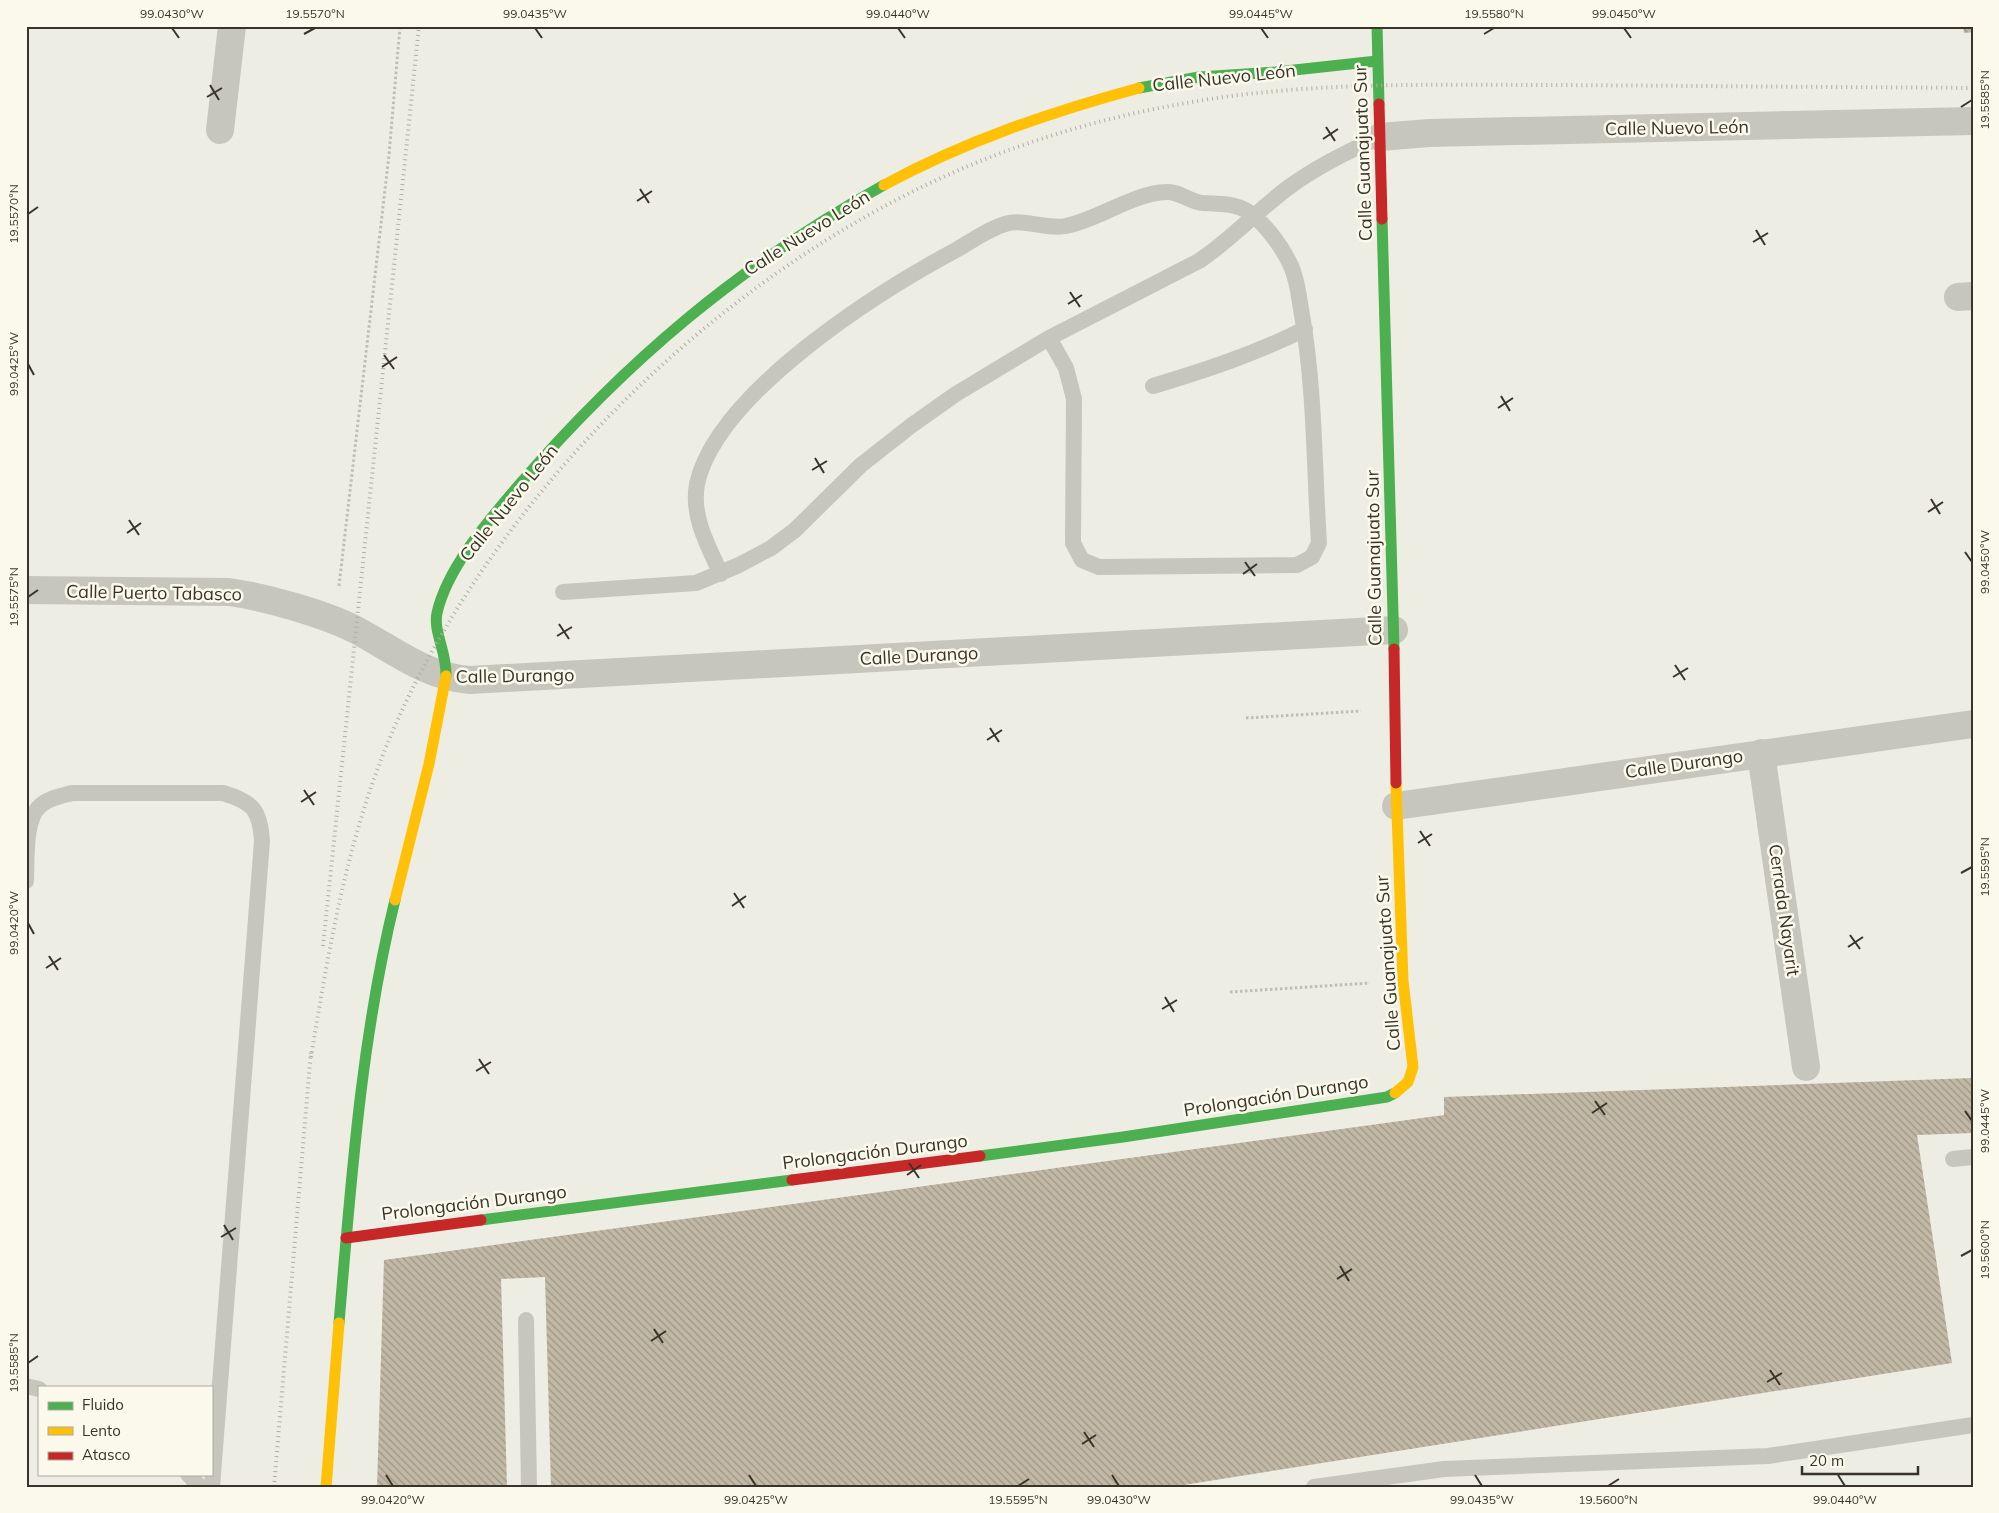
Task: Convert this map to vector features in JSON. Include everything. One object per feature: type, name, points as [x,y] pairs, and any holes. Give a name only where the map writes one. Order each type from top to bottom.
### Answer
[{"type":"street","points":[[220,130],[232,26]]},
{"type":"street","name":"Calle Guanajuato Sur","points":[[1377,26],[1394,630],[1396,806],[1404,981],[1413,1067],[1412,1078],[1406,1087]]},
{"type":"street","name":"Calle Nuevo León","points":[[326,1487],[346,1238],[376,987],[426,776],[444,676],[446,659],[434,622],[449,580],[486,527],[595,400],[638,358],[734,279],[780,247],[837,211],[906,172],[970,144],[1083,102],[1160,83],[1229,74],[1377,61]]},
{"type":"street","name":"Calle Nuevo León","points":[[1380,137],[1429,134],[1973,121]]},
{"type":"street","name":"Calle Puerto Tabasco","points":[[26,590],[229,592],[273,601],[356,630],[422,668],[444,676]]},
{"type":"street","name":"Calle Durango","points":[[444,676],[470,680],[1394,630]]},
{"type":"street","name":"Calle Durango","points":[[1396,806],[1973,724]]},
{"type":"street","name":"Cerrada Nayarit","points":[[1761,753],[1806,1067]]},
{"type":"street","name":"Prolongación Durango","points":[[346,1238],[1123,1137],[1386,1097],[1406,1087]]},
{"type":"lane","points":[[563,592],[696,583],[721,574],[771,548],[795,530],[861,465],[912,425],[964,389],[1050,338],[1199,261],[1222,246],[1288,188],[1324,164],[1380,137]]},
{"type":"lane","points":[[721,574],[702,533],[695,506],[698,484],[712,448],[756,393],[817,337],[931,263],[1009,222],[1064,226],[1118,206],[1167,192],[1197,202],[1237,205],[1256,217],[1291,266],[1305,329],[1309,373],[1319,543],[1312,557],[1297,565],[1099,567],[1082,560],[1074,544],[1072,390],[1066,368],[1050,338]]},
{"type":"lane","points":[[1152,386],[1226,364],[1264,350],[1305,329]]},
{"type":"lane","points":[[26,881],[31,820],[39,806],[54,798],[72,793],[223,793],[241,798],[254,808],[260,821],[262,841],[212,1487]]},
{"type":"lane","points":[[1953,1159],[1973,1158]]},
{"type":"lane","points":[[526,1320],[529,1487]]},
{"type":"lane","points":[[1314,1487],[1444,1469],[1768,1456],[1973,1425]]},
{"type":"lane","points":[[190,1476],[200,1487]]},
{"type":"path","points":[[335,622],[389,155],[400,26]]},
{"type":"path","points":[[1246,718],[1394,709]]},
{"type":"path","points":[[1230,992],[1404,981]]},
{"type":"building","points":[[1963,26],[1973,26],[1973,32],[1964,33]]},
{"type":"building","points":[[1973,1078],[1973,1133],[1917,1135],[1952,1363],[1171,1487],[551,1487],[545,1277],[501,1279],[507,1487],[377,1487],[384,1260],[1444,1115],[1444,1097]]},
{"type":"railway","points":[[323,946],[419,26]]},
{"type":"railway","points":[[311,1057],[343,885],[366,801],[381,760],[398,719],[443,632],[498,548],[562,467],[633,392],[710,324],[792,262],[878,210],[966,167],[1047,137],[1130,114],[1232,96],[1325,88],[1418,85],[1973,88]]},
{"type":"railway","points":[[274,1487],[311,1051]]},
{"type":"traffic: fast","points":[[1377,26],[1379,104]]},
{"type":"traffic: fast","points":[[1139,88],[1199,77],[1276,72],[1377,61]]},
{"type":"traffic: fast","points":[[446,676],[446,667],[436,620],[442,596],[450,579],[470,545],[518,486],[559,440],[643,357],[687,319],[781,248],[884,185]]},
{"type":"traffic: fast","points":[[1382,219],[1394,649]]},
{"type":"traffic: fast","points":[[339,1323],[353,1164],[366,1057],[383,952],[395,900]]},
{"type":"traffic: fast","points":[[980,1156],[1123,1137],[1387,1097],[1395,1093]]},
{"type":"traffic: fast","points":[[481,1220],[792,1180]]},
{"type":"traffic: slow","points":[[884,185],[977,141],[1073,107],[1139,88]]},
{"type":"traffic: slow","points":[[395,900],[429,764],[446,676]]},
{"type":"traffic: slow","points":[[1395,1093],[1408,1082],[1413,1067],[1403,981],[1396,783]]},
{"type":"traffic: slow","points":[[326,1487],[339,1323]]},
{"type":"traffic: jam","points":[[1379,104],[1382,219]]},
{"type":"traffic: jam","points":[[1394,649],[1396,783]]},
{"type":"traffic: jam","points":[[792,1180],[980,1156]]},
{"type":"traffic: jam","points":[[346,1238],[481,1220]]}]
